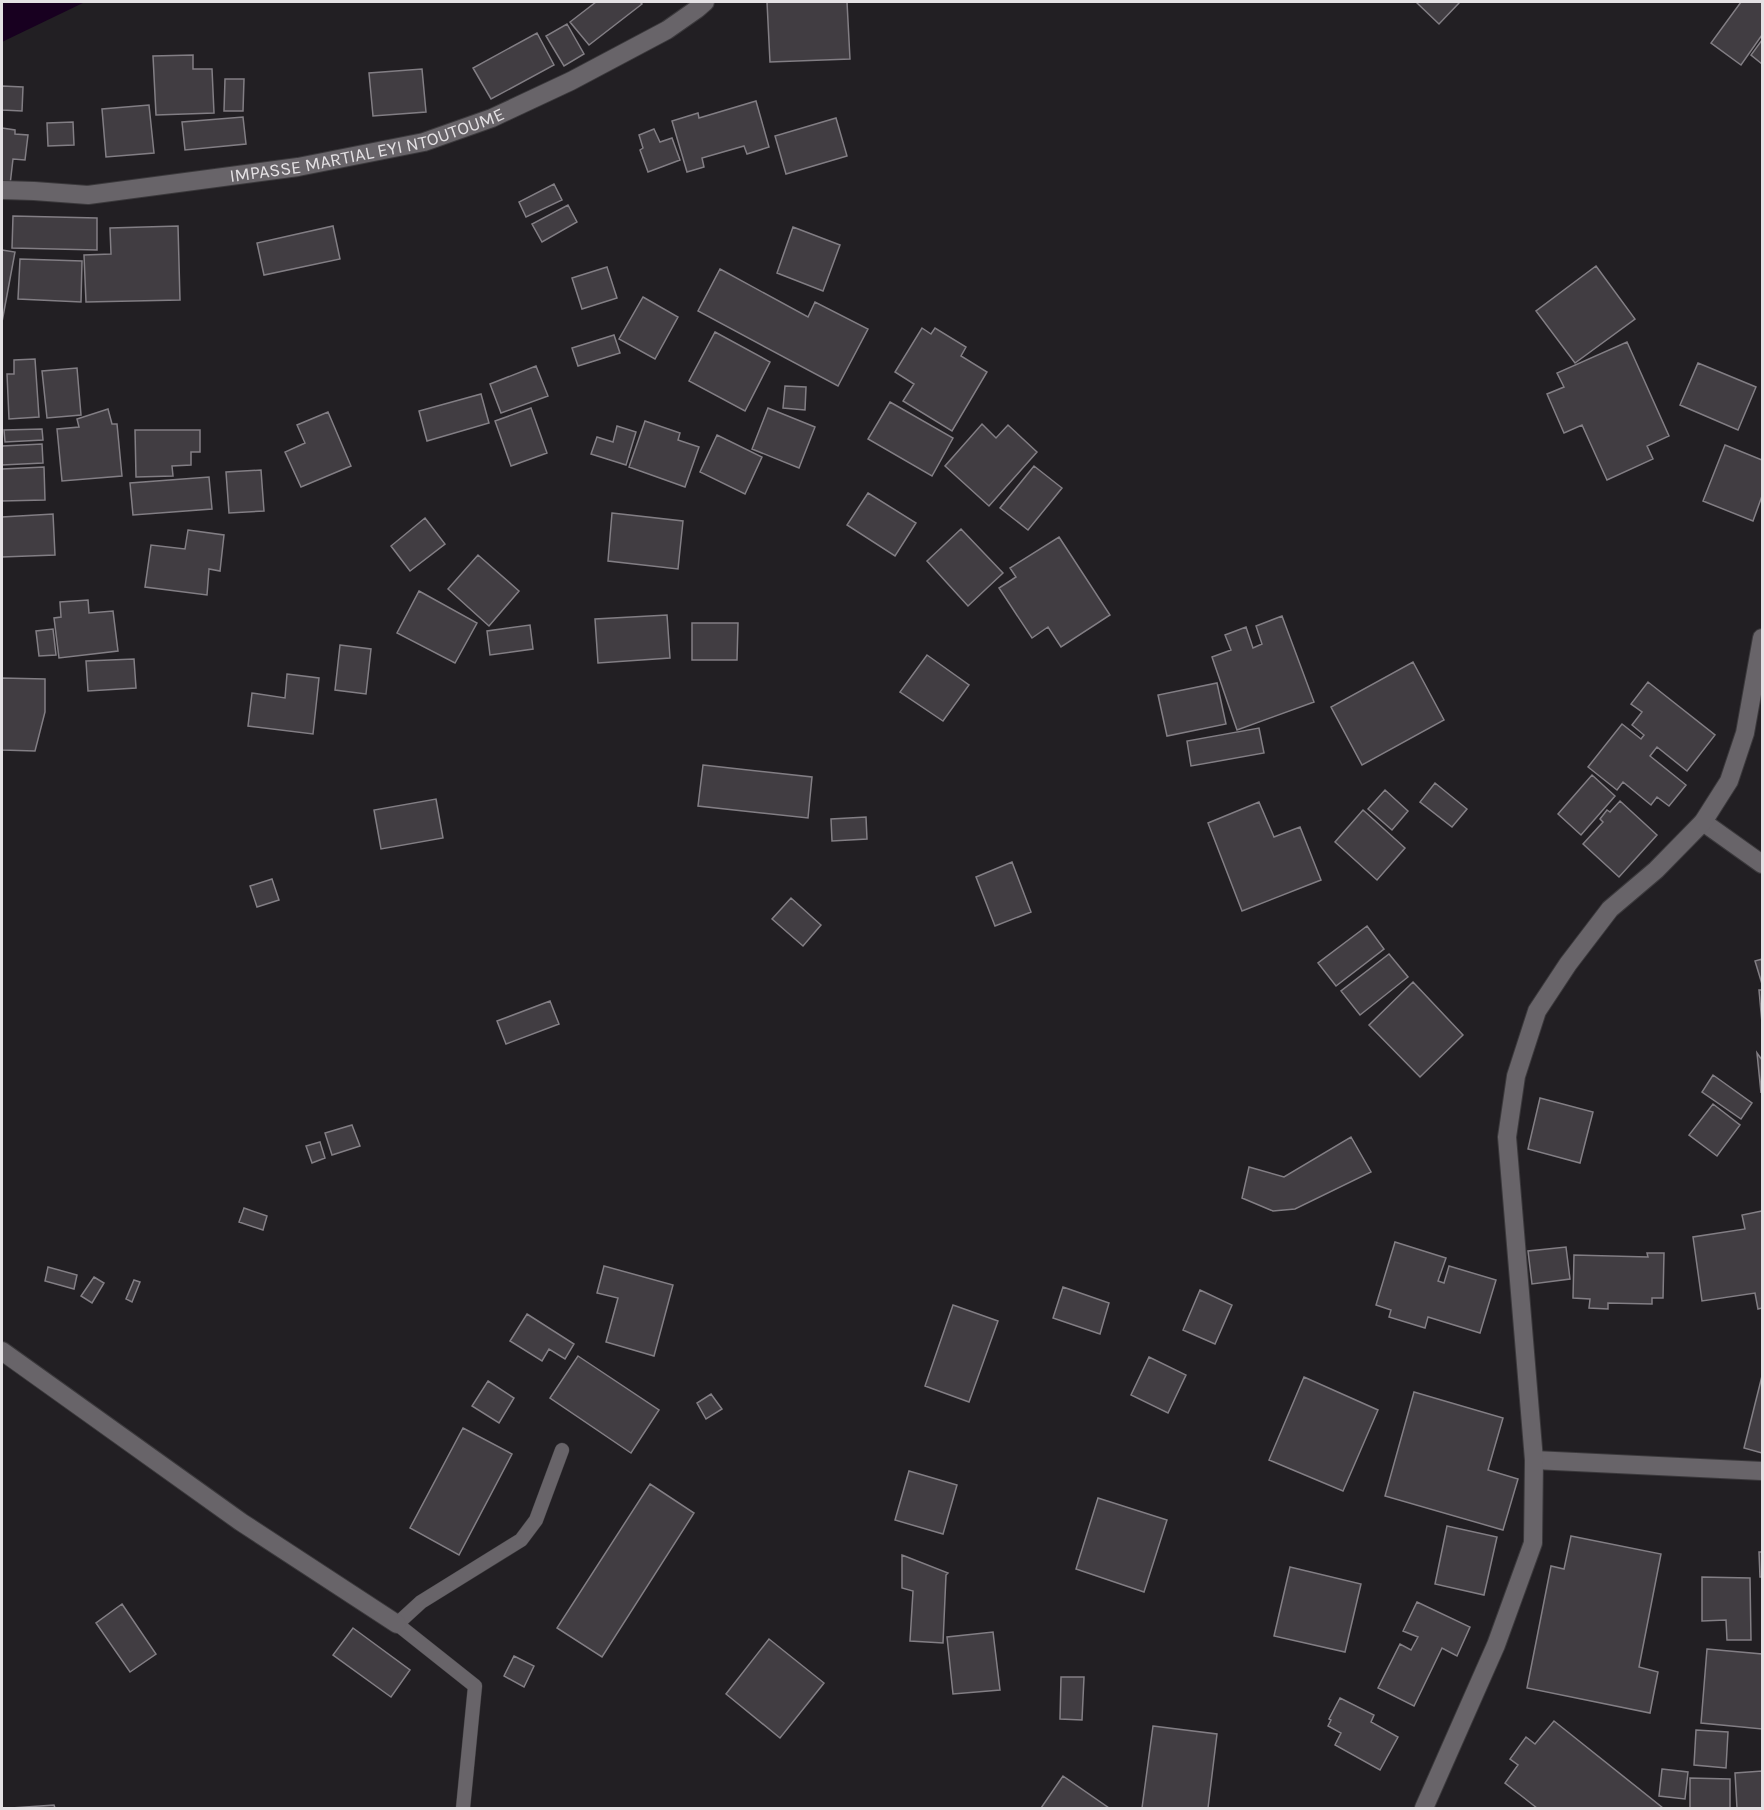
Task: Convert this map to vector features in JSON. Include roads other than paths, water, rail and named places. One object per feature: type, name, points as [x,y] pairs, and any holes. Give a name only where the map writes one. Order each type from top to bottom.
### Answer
[{"type":"street","name":"IMPASSE MARTIAL EYI NTOUTOUME","points":[[2,190],[34,190],[88,195],[298,167],[424,142],[492,118],[571,81],[667,30],[705,2]]},
{"type":"street","points":[[1424,1809],[1496,1645],[1533,1543],[1534,1460],[1508,1137],[1516,1076],[1537,1011],[1569,964],[1610,909],[1656,870],[1703,822],[1728,781],[1745,733],[1762,638]]},
{"type":"street","points":[[1703,822],[1762,864]]},
{"type":"street","points":[[2,1350],[241,1522],[397,1624]]},
{"type":"street","points":[[1534,1460],[1762,1471]]},
{"type":"lane","points":[[463,1809],[475,1686],[397,1624],[421,1602],[521,1540],[536,1520],[562,1450]]}]
